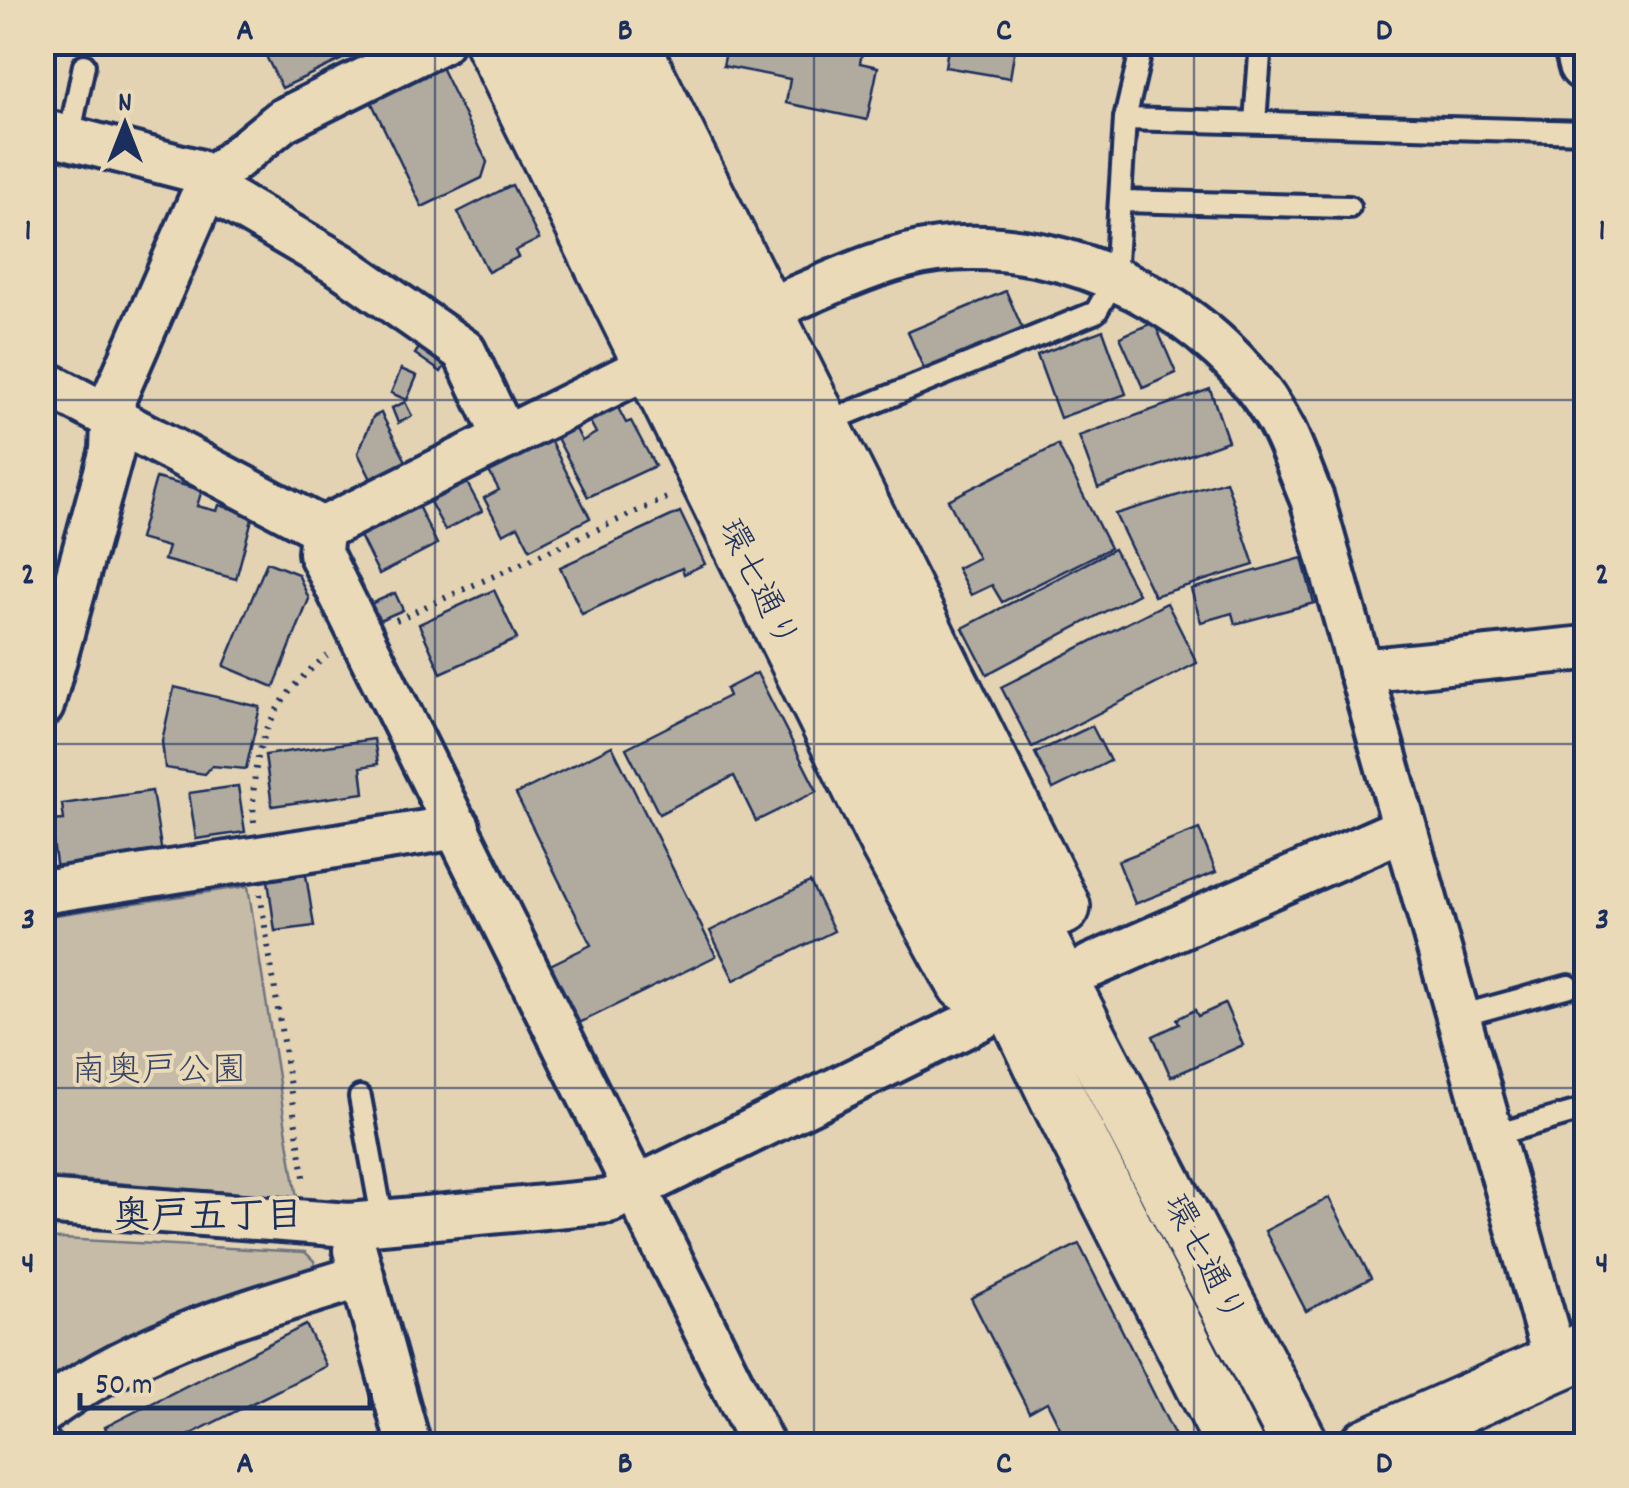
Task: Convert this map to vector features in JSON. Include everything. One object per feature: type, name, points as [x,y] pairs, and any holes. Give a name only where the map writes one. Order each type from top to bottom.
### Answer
[{"type":"main road","name":"環七通り","points":[[492,42],[889,845],[984,1016],[1060,1102]]},
{"type":"main road","name":"環七通り","points":[[538,42],[950,820],[1110,1071],[1301,1446]]},
{"type":"main road","name":"環七通り","points":[[585,42],[950,820],[1060,1102],[1234,1446]]},
{"type":"main road","name":"環七通り","points":[[630,42],[1091,966],[1110,1071]]},
{"type":"main road","points":[[1581,42],[1586,63]]},
{"type":"main road","points":[[1368,1446],[1571,1357]]},
{"type":"street","points":[[42,706],[116,419],[114,398],[211,184],[222,169],[283,120],[440,42]]},
{"type":"street","points":[[56,134],[198,171],[224,197],[342,266],[464,351],[505,438]]},
{"type":"street","points":[[766,310],[907,256],[938,250],[1013,250],[1053,257],[1116,278],[1168,308],[1245,375],[1282,427],[1312,498],[1491,1136],[1571,1357]]},
{"type":"street","points":[[322,529],[653,364]]},
{"type":"street","points":[[42,381],[322,529]]},
{"type":"street","points":[[322,529],[320,553],[764,1446]]},
{"type":"street","points":[[1360,671],[1586,648]]},
{"type":"street","points":[[42,892],[458,826]]},
{"type":"street","points":[[1091,966],[1403,828]]},
{"type":"street","points":[[42,1202],[348,1224],[609,1202],[984,1016]]},
{"type":"street","points":[[348,1224],[409,1446]]},
{"type":"street","points":[[42,1413],[81,1383],[143,1350],[362,1276]]},
{"type":"lane","points":[[844,414],[1096,312],[1116,278],[1125,118],[1143,42]]},
{"type":"lane","points":[[1255,122],[1260,42]]},
{"type":"lane","points":[[56,134],[84,65]]},
{"type":"lane","points":[[1125,118],[1586,132]]},
{"type":"lane","points":[[1121,201],[1349,207]]},
{"type":"lane","points":[[1456,1017],[1569,986]]},
{"type":"lane","points":[[348,1224],[360,1097]]},
{"type":"lane","points":[[1491,1136],[1586,1109]]},
{"type":"lane","points":[[42,1426],[51,1446]]},
{"type":"path","points":[[348,1224],[257,859],[252,782],[265,728],[283,697],[307,671],[362,636],[668,497]]},
{"type":"green space","name":"南奥戸公園","points":[[248,886],[297,1198],[43,1177],[43,917]]},
{"type":"green space","points":[[43,1238],[305,1252],[315,1262],[313,1272],[43,1391]]},
{"type":"building","points":[[259,42],[378,42],[282,88]]},
{"type":"building","points":[[728,42],[864,42],[860,63],[878,67],[867,120],[786,103],[790,79],[723,66]]},
{"type":"building","points":[[949,42],[1016,42],[1010,78],[945,67]]},
{"type":"building","points":[[1047,42],[1106,42],[1105,52]]},
{"type":"building","points":[[438,61],[487,162],[482,178],[422,207],[368,95]]},
{"type":"building","points":[[512,185],[539,239],[515,251],[518,257],[488,272],[458,212]]},
{"type":"building","points":[[1006,291],[1024,332],[926,374],[908,332]]},
{"type":"building","points":[[1154,322],[1176,373],[1143,388],[1120,337]]},
{"type":"building","points":[[1103,330],[1126,394],[1060,418],[1037,355]]},
{"type":"building","points":[[424,340],[450,358],[441,372],[415,354]]},
{"type":"building","points":[[401,369],[417,376],[407,400],[391,393]]},
{"type":"building","points":[[1210,389],[1228,441],[1098,488],[1079,436]]},
{"type":"building","points":[[405,402],[412,416],[398,423],[392,408]]},
{"type":"building","points":[[616,404],[626,423],[631,421],[655,466],[588,497],[555,434],[574,425],[582,441],[596,433],[588,418]]},
{"type":"building","points":[[381,413],[408,465],[373,483],[358,453],[373,417]]},
{"type":"building","points":[[548,436],[590,518],[530,549],[518,526],[503,534],[484,498],[499,490],[487,468]]},
{"type":"building","points":[[1058,445],[1110,548],[1002,602],[992,585],[971,595],[957,568],[978,558],[948,500]]},
{"type":"building","points":[[156,478],[202,490],[197,506],[217,511],[219,505],[253,515],[236,579],[164,560],[168,547],[139,539]]},
{"type":"building","points":[[466,481],[482,511],[445,530],[429,500]]},
{"type":"building","points":[[1226,481],[1254,565],[1154,596],[1115,514]]},
{"type":"building","points":[[418,506],[437,544],[379,574],[360,536]]},
{"type":"building","points":[[680,512],[705,564],[684,574],[682,568],[582,614],[560,567]]},
{"type":"building","points":[[1114,549],[1138,594],[987,674],[963,628]]},
{"type":"building","points":[[1302,558],[1314,603],[1235,624],[1232,613],[1201,622],[1191,589]]},
{"type":"building","points":[[267,562],[298,574],[309,599],[274,687],[224,666]]},
{"type":"building","points":[[494,590],[517,639],[441,673],[419,624]]},
{"type":"building","points":[[395,593],[403,610],[375,622],[368,605]]},
{"type":"building","points":[[1167,603],[1197,663],[1032,747],[1001,687]]},
{"type":"building","points":[[757,673],[817,791],[756,821],[734,776],[659,814],[626,748],[729,696],[726,689]]},
{"type":"building","points":[[174,687],[260,707],[246,769],[212,766],[205,774],[165,768],[162,741]]},
{"type":"building","points":[[1092,726],[1110,761],[1053,789],[1035,753]]},
{"type":"building","points":[[374,739],[378,764],[361,767],[364,793],[272,806],[265,755]]},
{"type":"building","points":[[612,746],[716,956],[573,1026],[544,968],[591,945],[516,794]]},
{"type":"building","points":[[238,786],[245,832],[196,839],[189,793]]},
{"type":"building","points":[[152,791],[162,854],[57,870],[50,821],[64,820],[62,804]]},
{"type":"building","points":[[1199,829],[1216,872],[1135,904],[1118,861]]},
{"type":"building","points":[[306,875],[314,926],[275,931],[268,880]]},
{"type":"building","points":[[810,882],[834,931],[734,980],[710,931]]},
{"type":"building","points":[[1225,1004],[1243,1045],[1171,1077],[1153,1036],[1179,1024],[1177,1019],[1195,1010],[1198,1016]]},
{"type":"building","points":[[1329,1198],[1371,1278],[1306,1311],[1265,1231]]},
{"type":"building","points":[[1079,1244],[1178,1442],[1171,1446],[1069,1446],[1047,1402],[1029,1412],[971,1298]]},
{"type":"building","points":[[306,1325],[326,1366],[167,1446],[114,1446],[105,1427]]},
{"type":"district","name":"奥戸五丁目","points":[[208,1214]]}]
